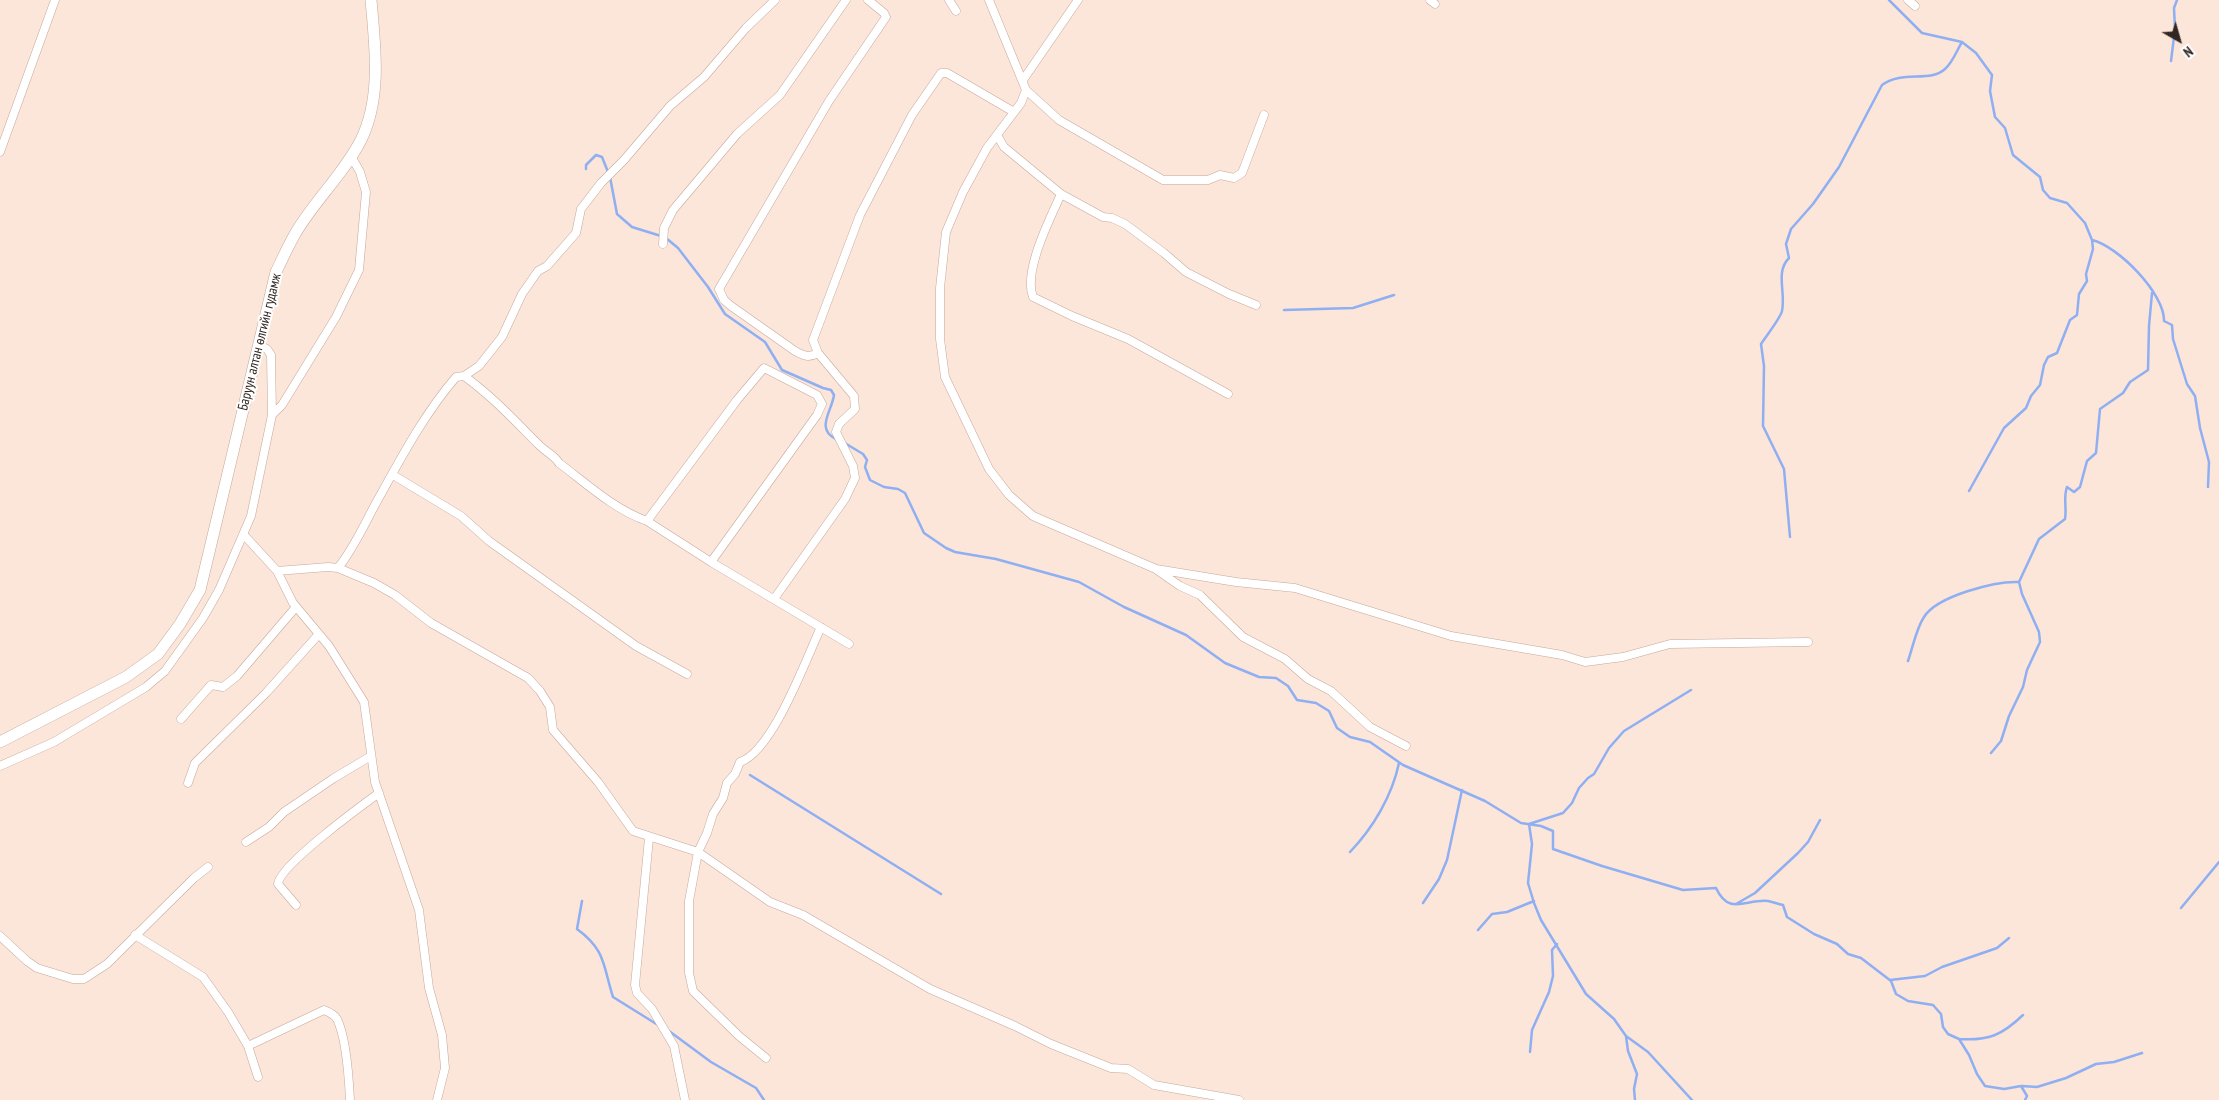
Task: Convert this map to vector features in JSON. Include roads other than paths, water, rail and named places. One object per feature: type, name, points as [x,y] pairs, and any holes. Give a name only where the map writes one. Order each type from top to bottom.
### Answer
[{"type":"main road","name":"Баруун алтан өлгийн гудамж","points":[[0,742],[126,677],[158,654],[180,624],[200,590],[276,272],[295,234],[341,173],[351,156],[361,138],[372,106],[376,64],[371,0]]},
{"type":"street","points":[[0,152],[55,0]]},
{"type":"street","points":[[338,568],[350,554],[434,405],[456,377],[464,376],[478,366],[502,337],[522,294],[538,270],[548,266],[576,233],[581,210],[601,182],[624,160],[670,106],[704,77],[746,28],[775,0]]},
{"type":"street","points":[[663,244],[664,228],[673,210],[738,134],[780,95],[846,0]]},
{"type":"street","points":[[818,353],[804,357],[731,306],[724,300],[720,289],[824,109],[886,17],[884,13],[868,0]]},
{"type":"street","points":[[949,0],[956,10]]},
{"type":"street","points":[[989,0],[1026,90],[1059,120],[1163,180],[1208,180],[1220,175],[1234,178],[1242,173],[1264,115]]},
{"type":"street","points":[[1023,80],[1078,0]]},
{"type":"street","points":[[774,599],[845,499],[855,478],[853,466],[836,432],[840,424],[855,409],[854,396],[818,353],[813,340],[860,215],[912,115],[941,74],[946,73],[1014,112]]},
{"type":"street","points":[[1026,90],[1021,103],[987,148],[963,192],[946,232],[940,296],[940,339],[945,377],[989,469],[1009,495],[1034,516],[1156,570],[1180,586],[1200,595],[1243,637],[1284,659],[1308,679],[1331,691],[1370,727],[1406,746]]},
{"type":"street","points":[[997,134],[1004,147],[1061,194],[1103,217],[1112,218],[1125,224],[1186,272],[1229,294],[1256,304]]},
{"type":"street","points":[[272,415],[282,405],[336,317],[359,270],[366,192],[360,172],[351,156]]},
{"type":"street","points":[[1061,194],[1045,231],[1032,272],[1030,289],[1034,297],[1072,316],[1128,338],[1228,394]]},
{"type":"street","points":[[0,766],[54,742],[129,699],[165,672],[203,618],[244,535],[251,516],[272,415],[271,355],[259,345]]},
{"type":"street","points":[[647,521],[737,400],[764,368],[817,395],[822,404],[817,415],[711,562]]},
{"type":"street","points":[[464,376],[506,410],[559,463],[611,502],[637,518],[647,521],[711,562],[849,644]]},
{"type":"street","points":[[393,475],[461,516],[489,541],[636,646],[687,674]]},
{"type":"street","points":[[244,535],[277,571],[296,607],[319,634],[348,674],[364,702],[375,782],[419,910],[430,988],[442,1036],[445,1068],[437,1100]]},
{"type":"street","points":[[277,571],[338,568],[374,583],[394,595],[431,623],[528,678],[540,690],[550,707],[553,730],[563,744],[602,787],[633,831],[649,838],[698,852],[770,902],[803,915],[930,988],[1051,1044],[1111,1068],[1128,1069],[1154,1085],[1239,1100]]},
{"type":"street","points":[[1156,570],[1236,582],[1295,588],[1451,636],[1562,655],[1585,662],[1623,657],[1670,644],[1808,642]]},
{"type":"street","points":[[181,720],[211,685],[223,688],[237,676],[296,607]]},
{"type":"street","points":[[766,1058],[739,1036],[693,991],[689,973],[689,901],[698,852],[713,814],[723,798],[727,783],[735,774],[740,762],[752,756],[767,739],[791,694],[821,627]]},
{"type":"street","points":[[188,783],[195,763],[266,693],[319,634]]},
{"type":"street","points":[[246,842],[269,827],[284,812],[334,778],[371,756]]},
{"type":"street","points":[[296,905],[278,884],[282,875],[349,814],[379,793]]},
{"type":"street","points":[[649,838],[634,985],[637,993],[652,1009],[674,1046],[685,1100]]},
{"type":"street","points":[[0,936],[26,961],[37,968],[73,979],[84,979],[107,964],[194,878],[208,867]]},
{"type":"street","points":[[135,935],[203,977],[228,1012],[248,1046],[258,1077]]},
{"type":"street","points":[[248,1046],[324,1010],[332,1013],[337,1019],[344,1050],[350,1100]]},
{"type":"waterway","points":[[1889,0],[1922,33],[1962,42],[1976,53],[1992,75],[1990,91],[1995,117],[2005,128],[2013,155],[2040,177],[2043,190],[2050,198],[2067,203],[2085,223],[2092,240],[2114,251],[2149,285],[2157,298],[2164,321],[2172,325],[2173,339],[2187,384],[2195,396],[2200,428],[2209,462],[2208,487]]},
{"type":"waterway","points":[[2171,61],[2175,29],[2174,8],[2177,0]]},
{"type":"waterway","points":[[1790,537],[1784,469],[1763,426],[1764,366],[1761,344],[1782,311],[1782,276],[1785,264],[1789,258],[1786,244],[1791,229],[1813,204],[1839,167],[1882,85],[1899,78],[1939,73],[1950,63],[1962,42]]},
{"type":"waterway","points":[[586,169],[586,165],[596,155],[602,157],[610,177],[617,214],[632,227],[661,236]]},
{"type":"waterway","points":[[666,238],[678,248],[708,287],[725,314],[765,342],[782,370],[831,390],[834,395],[826,419],[826,425],[830,435],[836,439]]},
{"type":"waterway","points":[[1969,491],[2004,428],[2026,408],[2031,396],[2040,385],[2044,365],[2048,357],[2057,353],[2070,320],[2077,315],[2079,294],[2087,281],[2086,274],[2093,249],[2092,240]]},
{"type":"waterway","points":[[1991,753],[2001,741],[2009,716],[2023,687],[2027,670],[2040,642],[2039,632],[2022,594],[2019,582],[2039,539],[2065,519],[2067,487],[2074,492],[2080,487],[2087,461],[2096,453],[2100,409],[2123,393],[2130,382],[2148,370],[2152,293]]},
{"type":"waterway","points":[[1284,310],[1353,308],[1394,295]]},
{"type":"waterway","points":[[843,442],[863,454],[867,460],[865,467],[870,480],[884,487],[898,489],[905,493],[924,533],[946,548],[955,552],[996,559],[1079,582],[1124,607],[1186,635],[1225,663],[1259,677],[1276,678],[1288,686],[1297,700],[1316,703],[1329,711],[1337,728],[1350,737],[1370,742],[1403,765],[1485,801],[1521,823],[1541,826],[1553,831],[1553,849],[1683,890],[1716,888],[1721,897],[1726,902],[1732,904],[1768,901],[1783,905],[1787,917],[1814,934],[1837,944],[1848,954],[1861,958],[1891,981],[1896,994],[1908,1001],[1933,1005],[1941,1014],[1943,1027],[1948,1034],[1959,1039],[1985,1086],[2004,1089],[2021,1086],[2027,1096],[2025,1100]]},
{"type":"waterway","points":[[1908,661],[1919,627],[1931,609],[1953,596],[1967,591],[1996,584],[2019,582]]},
{"type":"waterway","points":[[1635,1100],[1634,1089],[1637,1074],[1628,1051],[1626,1036],[1614,1019],[1586,994],[1541,920],[1534,903],[1528,883],[1532,844],[1529,824],[1563,813],[1572,803],[1579,788],[1594,774],[1609,748],[1624,731],[1691,690]]},
{"type":"waterway","points":[[1350,852],[1374,822],[1392,787],[1399,763]]},
{"type":"waterway","points":[[750,775],[941,894]]},
{"type":"waterway","points":[[1423,903],[1439,879],[1447,860],[1462,790]]},
{"type":"waterway","points":[[1736,904],[1755,893],[1798,853],[1808,842],[1820,820]]},
{"type":"waterway","points":[[2181,908],[2219,862]]},
{"type":"waterway","points":[[582,901],[577,929],[593,944],[602,959],[613,997],[658,1025]]},
{"type":"waterway","points":[[1478,930],[1492,914],[1507,912],[1534,901]]},
{"type":"waterway","points":[[1890,980],[1925,976],[1942,967],[1997,948],[2009,938]]},
{"type":"waterway","points":[[1530,1052],[1532,1030],[1549,992],[1553,976],[1552,950],[1557,944]]},
{"type":"waterway","points":[[1959,1039],[1987,1038],[2001,1032],[2023,1015]]},
{"type":"waterway","points":[[669,1031],[711,1062],[756,1088],[764,1100]]},
{"type":"waterway","points":[[1626,1036],[1648,1052],[1692,1100]]},
{"type":"waterway","points":[[2022,1086],[2037,1087],[2066,1078],[2096,1064],[2114,1062],[2142,1053]]}]
